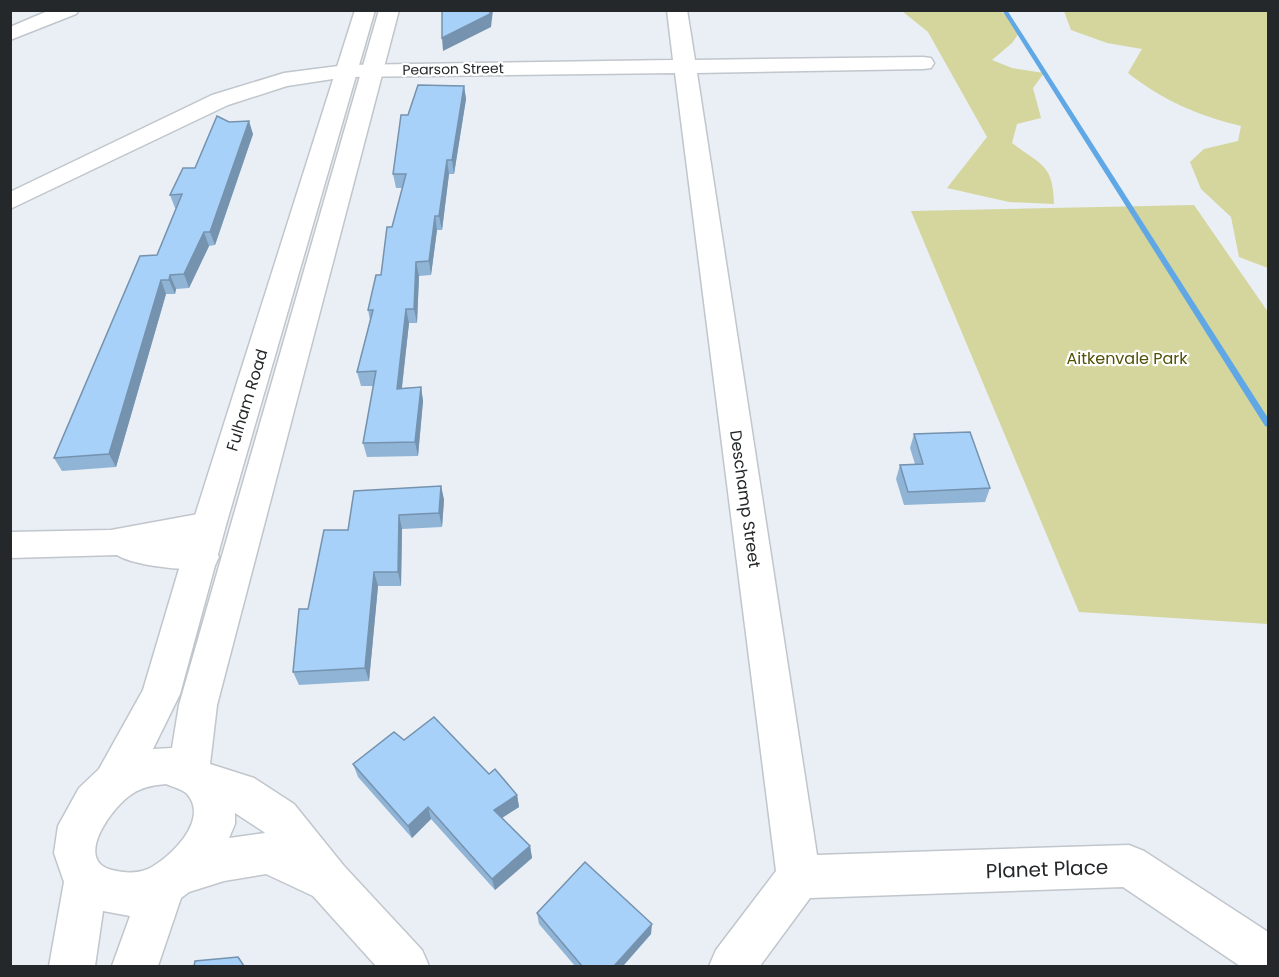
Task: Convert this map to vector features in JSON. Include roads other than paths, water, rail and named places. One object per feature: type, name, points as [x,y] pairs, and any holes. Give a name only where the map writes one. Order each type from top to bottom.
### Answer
[{"type":"street","points":[[10,34],[69,10]]},
{"type":"street","name":"Fulham Road","points":[[198,776],[198,705],[241,548],[359,71],[365,10]]},
{"type":"street","name":"Fulham Road","points":[[114,782],[161,694],[206,541],[359,71],[389,10]]},
{"type":"street","name":"Deschamp Street","points":[[677,10],[683,66],[799,877]]},
{"type":"street","name":"Pearson Street","points":[[10,202],[220,100],[284,80],[359,71],[923,63]]},
{"type":"street","points":[[11,547],[206,541],[241,548]]},
{"type":"street","points":[[329,881],[268,853],[224,860],[138,893],[113,893],[86,880],[76,862],[75,841],[81,821],[95,800],[114,782],[145,768],[168,765],[198,776],[239,792],[279,818],[329,881],[406,966]]},
{"type":"street","points":[[135,966],[173,878],[202,852],[215,821],[215,800],[198,776]]},
{"type":"street","name":"Planet Place","points":[[799,877],[1129,866],[1269,958]]},
{"type":"street","points":[[732,966],[799,877]]},
{"type":"street","points":[[72,966],[86,880]]},
{"type":"waterway","points":[[1004,10],[1268,424]]},
{"type":"park label","name":"Aitkenvale Park","points":[[1127,358]]}]
